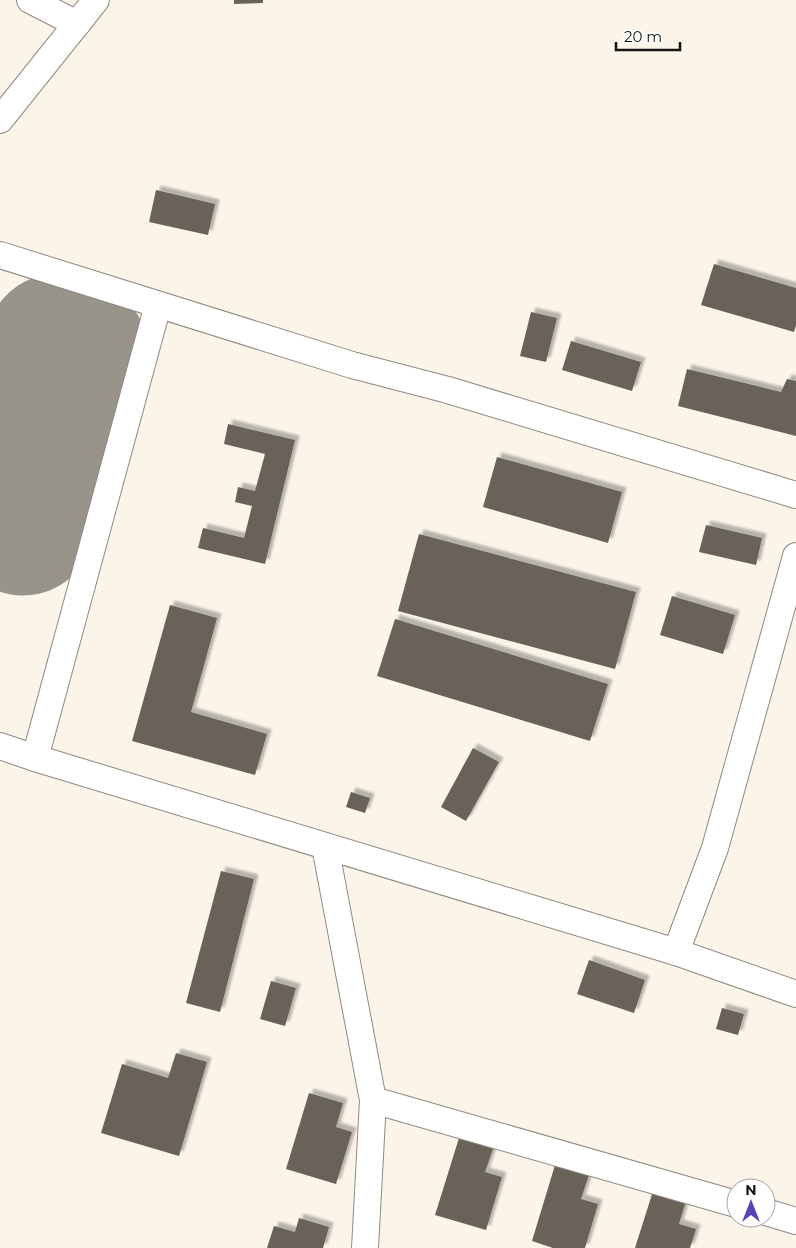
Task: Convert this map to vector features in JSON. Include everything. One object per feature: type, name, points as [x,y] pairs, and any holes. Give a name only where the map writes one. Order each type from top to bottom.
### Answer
[{"type":"street","points":[[30,0],[77,24]]},
{"type":"street","points":[[0,120],[96,0]]},
{"type":"street","points":[[0,255],[352,365],[448,390],[796,495]]},
{"type":"street","points":[[34,758],[158,305]]},
{"type":"street","points":[[676,952],[714,848],[796,556]]},
{"type":"street","points":[[0,746],[34,758],[676,952],[796,994]]},
{"type":"street","points":[[325,846],[373,1100],[365,1248]]},
{"type":"street","points":[[373,1100],[726,1201]]},
{"type":"street","points":[[776,1215],[796,1221]]},
{"type":"building","points":[[234,0],[263,0],[263,3],[234,4]]},
{"type":"building","points":[[156,190],[215,204],[208,235],[149,222]]},
{"type":"building","points":[[714,264],[796,288],[796,325],[794,332],[701,305]]},
{"type":"building","points":[[531,312],[557,318],[546,362],[520,356]]},
{"type":"building","points":[[571,341],[641,362],[632,391],[562,370]]},
{"type":"building","points":[[687,369],[781,392],[787,379],[796,381],[796,436],[678,406]]},
{"type":"building","points":[[228,424],[295,440],[265,564],[198,548],[203,528],[244,538],[252,506],[235,502],[238,487],[255,491],[265,454],[224,444]]},
{"type":"building","points":[[497,457],[622,492],[608,543],[483,507]]},
{"type":"building","points":[[706,525],[762,538],[756,565],[699,552]]},
{"type":"building","points":[[419,534],[636,592],[615,669],[398,611]]},
{"type":"building","points":[[672,596],[735,615],[723,654],[660,635]]},
{"type":"building","points":[[170,605],[217,618],[191,712],[267,734],[255,775],[132,741]]},
{"type":"building","points":[[395,619],[608,684],[590,741],[377,676]]},
{"type":"building","points":[[473,748],[499,762],[466,821],[441,807]]},
{"type":"building","points":[[351,792],[370,798],[365,813],[346,807]]},
{"type":"building","points":[[221,871],[254,879],[220,1012],[186,1003]]},
{"type":"building","points":[[589,960],[645,980],[634,1013],[577,994]]},
{"type":"building","points":[[271,981],[296,988],[285,1026],[260,1019]]},
{"type":"building","points":[[722,1008],[744,1014],[738,1035],[716,1029]]},
{"type":"building","points":[[176,1053],[207,1062],[179,1156],[101,1133],[122,1064],[168,1078]]},
{"type":"building","points":[[309,1093],[343,1103],[336,1127],[352,1132],[336,1184],[286,1169]]},
{"type":"building","points":[[459,1138],[493,1149],[485,1172],[502,1177],[486,1230],[435,1215]]},
{"type":"building","points":[[555,1165],[589,1175],[581,1199],[598,1204],[585,1248],[553,1248],[532,1241]]},
{"type":"building","points":[[653,1191],[686,1201],[679,1224],[696,1229],[690,1248],[635,1248]]},
{"type":"building","points":[[299,1218],[329,1227],[323,1248],[267,1248],[274,1226],[295,1232]]},
{"type":"runway","points":[[58,346],[75,351],[23,523],[6,518],[58,346]]}]
